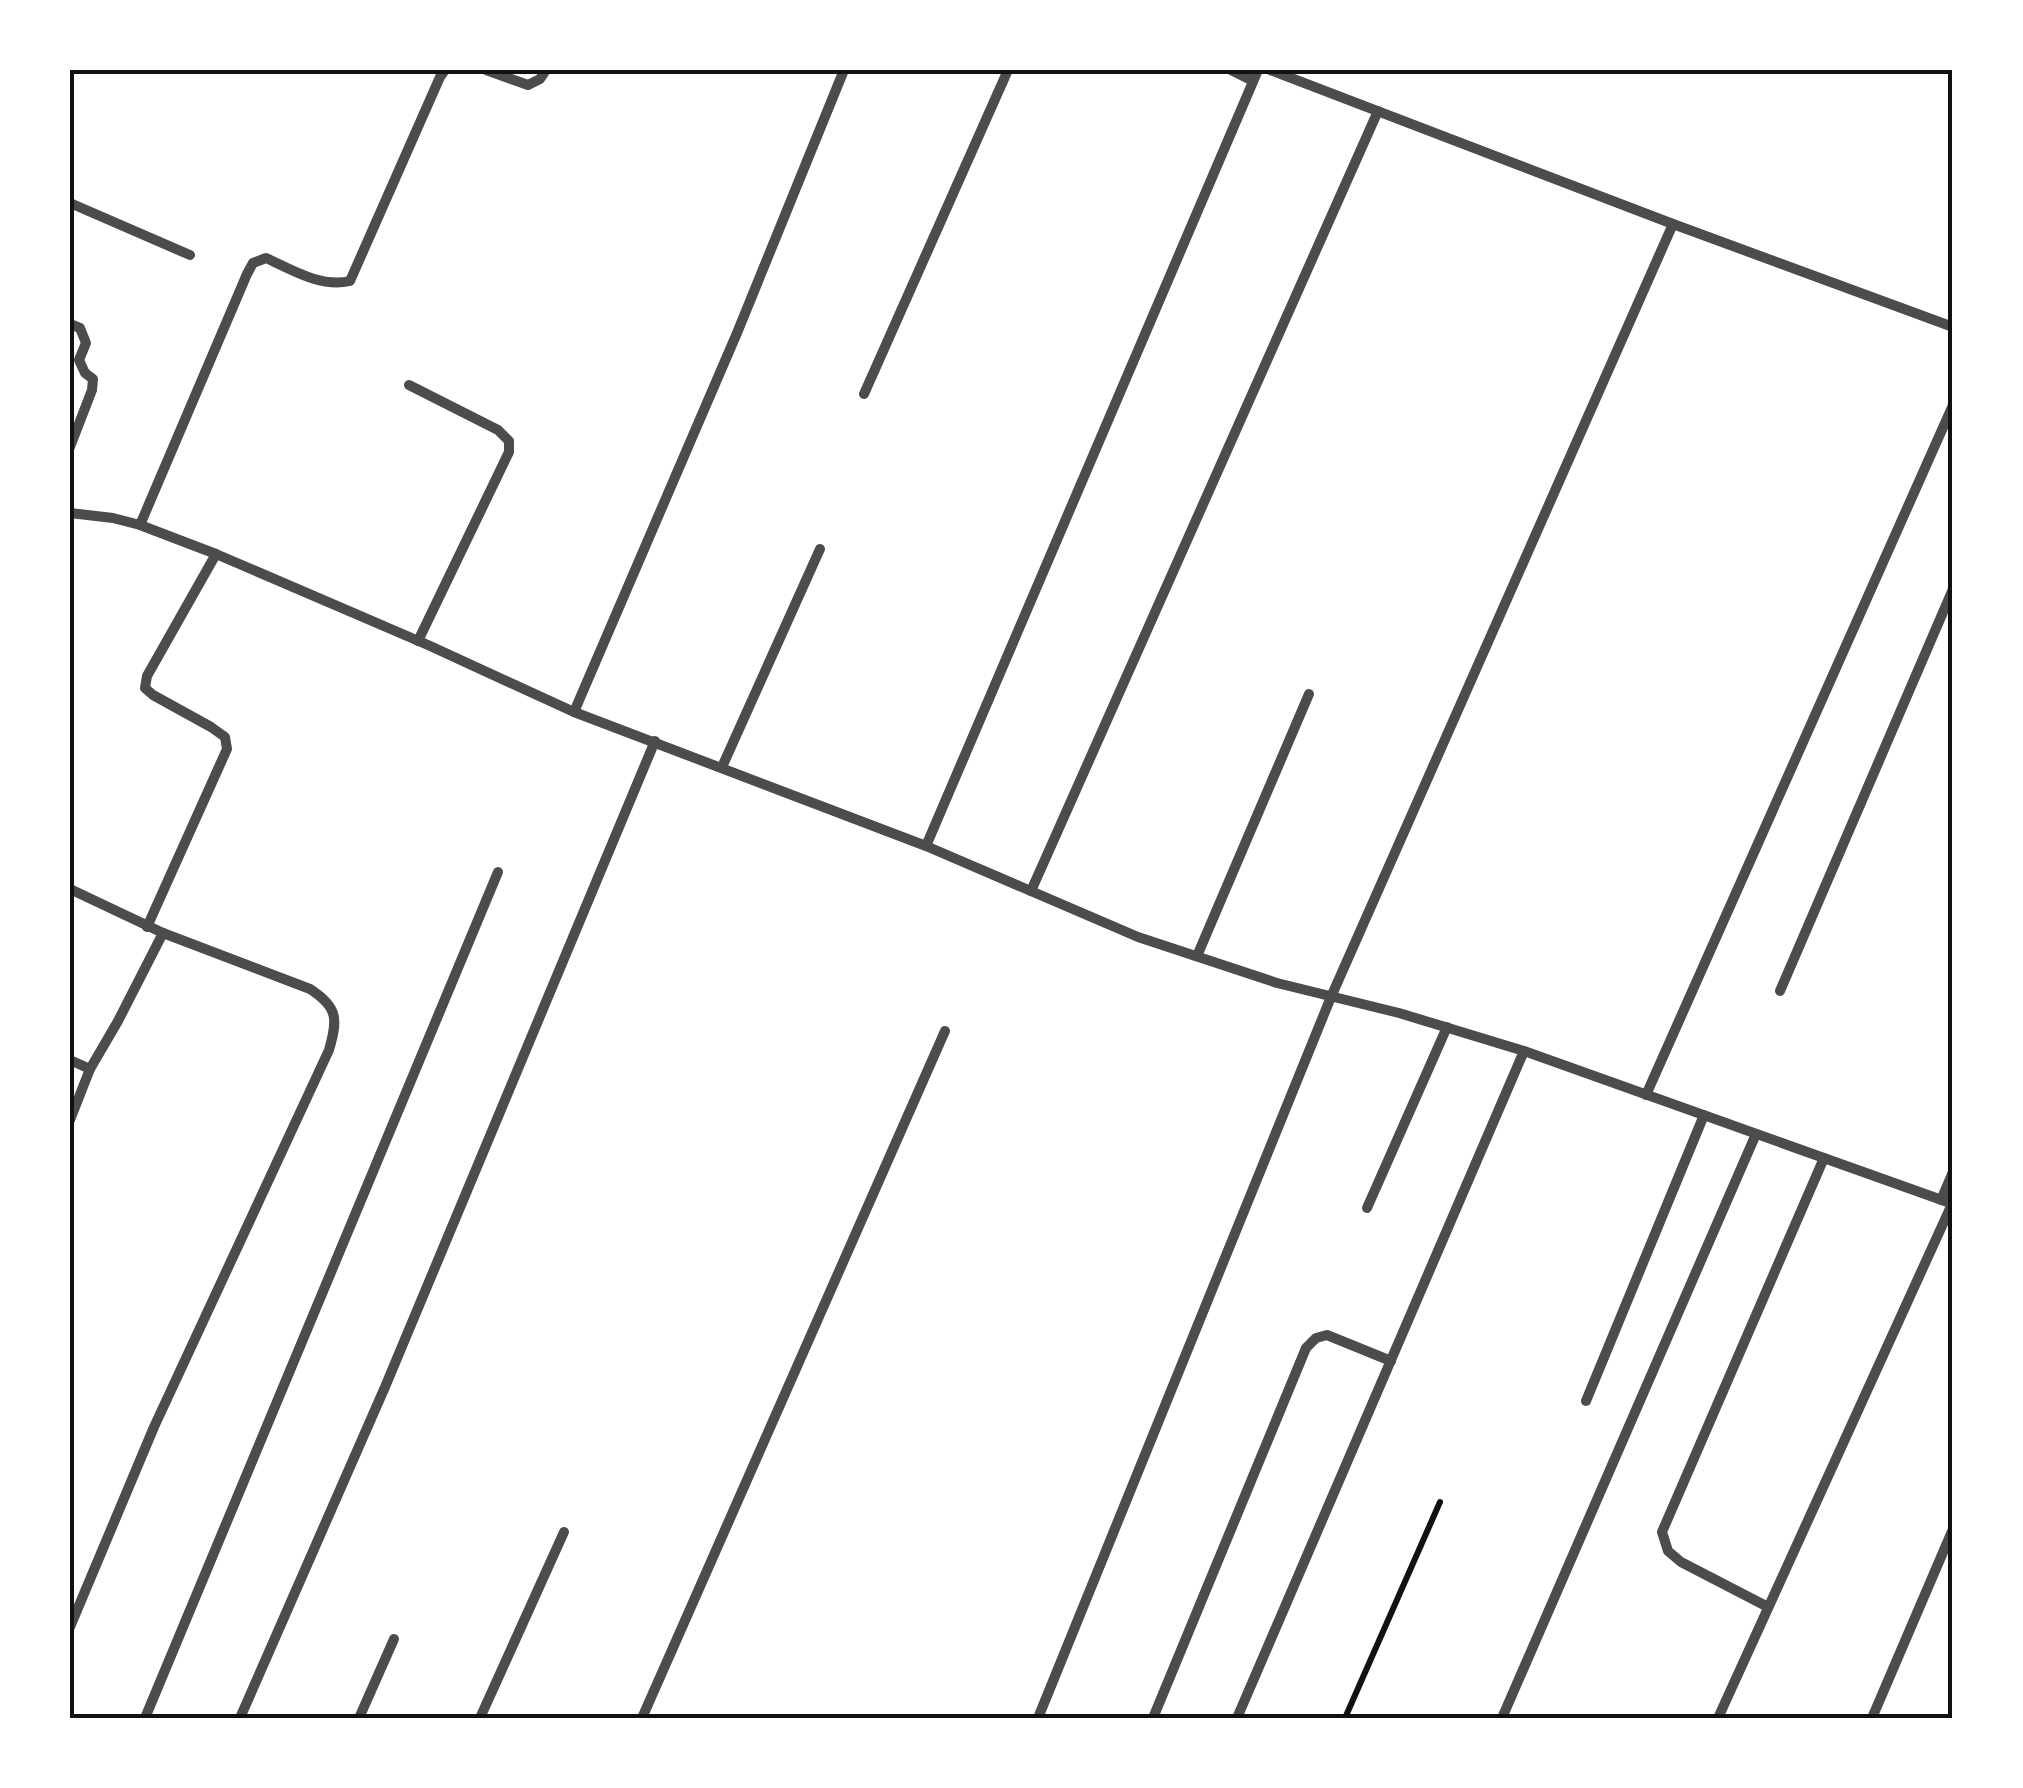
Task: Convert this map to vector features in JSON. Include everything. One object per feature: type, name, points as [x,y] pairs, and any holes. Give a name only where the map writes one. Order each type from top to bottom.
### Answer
[{"type":"street","points":[[140,525],[246,274],[254,263],[266,258],[323,282],[350,281],[446,70]]},
{"type":"street","points":[[486,70],[528,85],[540,80],[546,70]]},
{"type":"street","points":[[574,712],[737,333],[844,70]]},
{"type":"street","points":[[864,394],[1008,70]]},
{"type":"street","points":[[926,846],[1256,76],[1231,70]]},
{"type":"street","points":[[1270,70],[1953,327]]},
{"type":"street","points":[[1031,891],[1378,111]]},
{"type":"street","points":[[70,202],[190,255]]},
{"type":"street","points":[[1038,1718],[1331,996],[1673,224]]},
{"type":"street","points":[[70,324],[80,328],[86,343],[79,360],[84,372],[93,379],[70,447]]},
{"type":"street","points":[[408,385],[498,430],[509,441],[509,452],[418,640]]},
{"type":"street","points":[[1646,1095],[1953,405]]},
{"type":"street","points":[[70,512],[140,525],[216,554],[574,712],[926,846],[1138,937],[1276,983],[1400,1012],[1524,1051],[1949,1203]]},
{"type":"street","points":[[722,767],[820,549]]},
{"type":"street","points":[[147,926],[227,749],[225,738],[211,727],[145,688],[147,676],[216,554]]},
{"type":"street","points":[[1780,991],[1953,589]]},
{"type":"street","points":[[1196,956],[1308,694]]},
{"type":"street","points":[[240,1718],[385,1387],[655,742]]},
{"type":"street","points":[[145,1718],[498,872]]},
{"type":"street","points":[[70,889],[147,926],[310,990],[327,1000],[335,1016],[329,1050],[154,1427],[70,1627]]},
{"type":"street","points":[[70,1120],[90,1069],[164,933]]},
{"type":"street","points":[[1367,1208],[1447,1027]]},
{"type":"street","points":[[642,1718],[945,1031]]},
{"type":"street","points":[[1236,1718],[1524,1051]]},
{"type":"street","points":[[70,1060],[90,1069]]},
{"type":"street","points":[[1586,1401],[1704,1115]]},
{"type":"street","points":[[1502,1718],[1756,1134]]},
{"type":"street","points":[[1768,1607],[1680,1562],[1668,1551],[1662,1532],[1824,1158]]},
{"type":"street","points":[[1718,1718],[1949,1203],[1953,1172]]},
{"type":"street","points":[[1153,1718],[1306,1348],[1327,1334],[1390,1361]]},
{"type":"street","points":[[1872,1718],[1953,1529]]},
{"type":"street","points":[[480,1718],[564,1532]]},
{"type":"street","points":[[359,1718],[394,1640]]},
{"type":"path","points":[[1346,1718],[1440,1502]]}]
